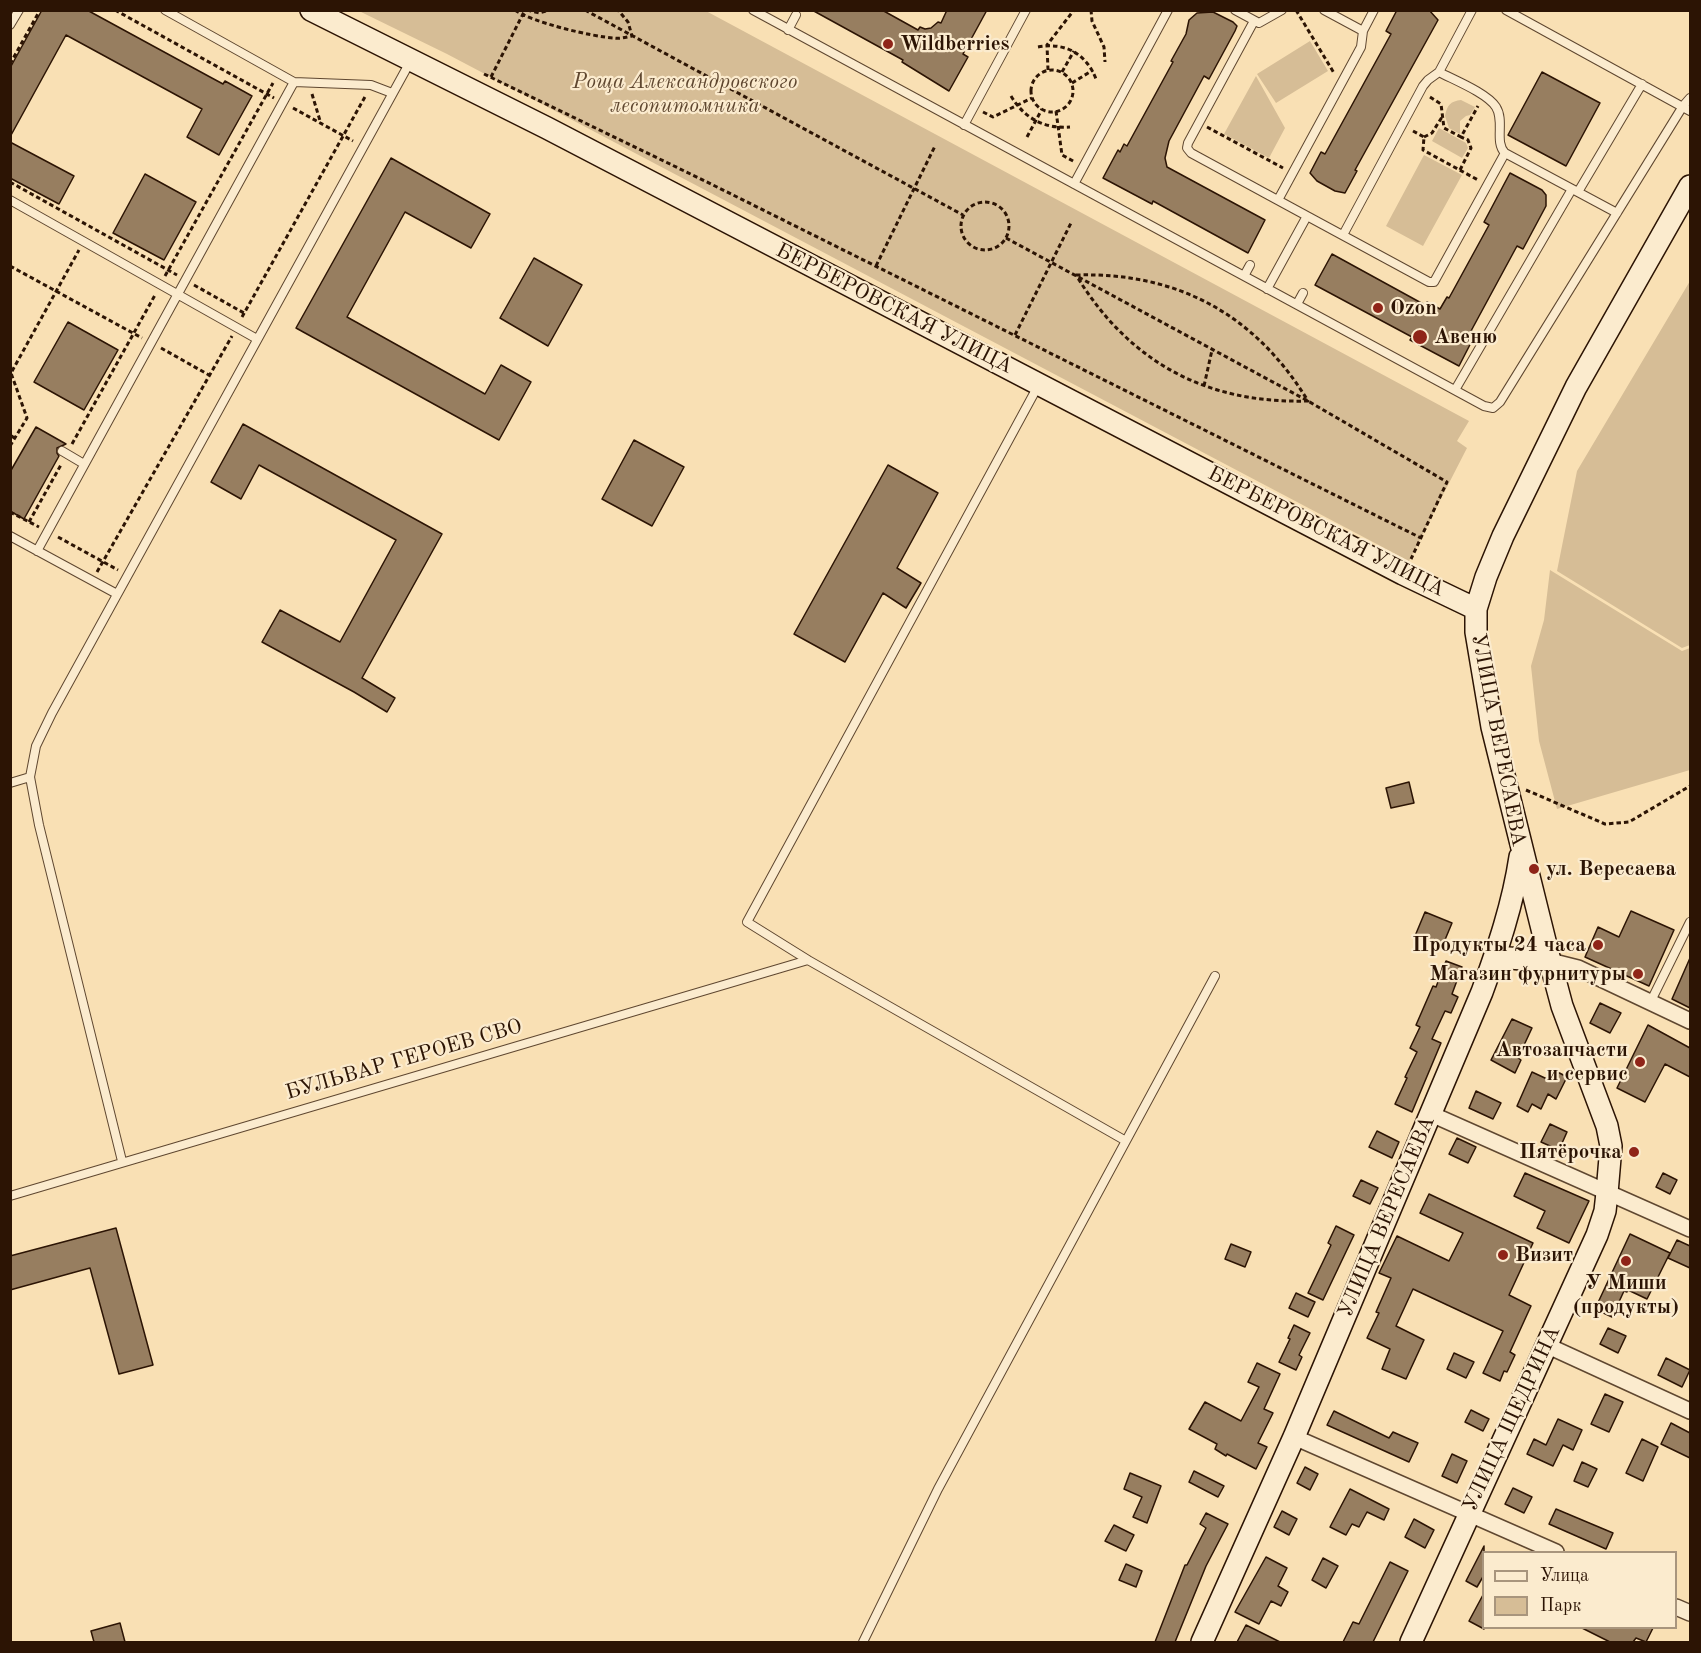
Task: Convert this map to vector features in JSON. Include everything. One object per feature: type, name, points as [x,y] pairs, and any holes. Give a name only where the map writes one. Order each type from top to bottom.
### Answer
[{"type":"main road","name":"БЕРБЕРОВСКАЯ УЛИЦА","points":[[311,10],[547,128],[1403,574],[1476,609]]},
{"type":"main road","name":"УЛИЦА ВЕРЕСАЕВА","points":[[1202,1642],[1294,1437],[1482,992],[1516,887],[1522,848],[1492,727],[1476,635],[1476,609],[1486,577],[1503,536],[1576,387],[1690,186]]},
{"type":"main road","name":"УЛИЦА ЩЕДРИНА","points":[[1411,1642],[1598,1235],[1605,1211],[1611,1146],[1607,1126],[1562,1006],[1522,848]]},
{"type":"main road","points":[[1495,957],[1550,961]]},
{"type":"street","points":[[1550,961],[1578,968],[1690,1021]]},
{"type":"street","points":[[1431,1114],[1690,1229]]},
{"type":"street","points":[[1546,1345],[1690,1411]]},
{"type":"street","points":[[1294,1437],[1554,1551]]},
{"type":"lane","points":[[10,25],[19,10]]},
{"type":"lane","points":[[165,10],[294,82],[371,85],[392,93]]},
{"type":"lane","points":[[753,10],[766,14],[788,30],[1484,406],[1493,408],[1500,402],[1617,213],[1687,109],[1690,98]]},
{"type":"lane","points":[[964,125],[1026,10]]},
{"type":"lane","points":[[1074,184],[1168,10]]},
{"type":"lane","points":[[1235,10],[1259,23],[1282,10]]},
{"type":"lane","points":[[1324,10],[1363,31]]},
{"type":"lane","points":[[1278,200],[1361,47],[1363,31],[1374,10]]},
{"type":"lane","points":[[1343,235],[1420,92],[1428,80],[1439,72],[1472,10]]},
{"type":"lane","points":[[1506,10],[1687,109]]},
{"type":"lane","points":[[788,30],[796,15]]},
{"type":"lane","points":[[1254,21],[1187,148],[1191,153],[1429,282],[1437,280],[1505,153]]},
{"type":"lane","points":[[122,1161],[39,825],[30,777],[36,746],[127,575],[411,60]]},
{"type":"lane","points":[[1439,72],[1483,96],[1496,106],[1500,116],[1501,146],[1505,153],[1617,213]]},
{"type":"lane","points":[[37,550],[294,82]]},
{"type":"lane","points":[[1455,390],[1642,84]]},
{"type":"lane","points":[[10,200],[257,339]]},
{"type":"lane","points":[[1268,289],[1307,216]]},
{"type":"lane","points":[[1244,276],[1250,264]]},
{"type":"lane","points":[[1297,304],[1303,293]]},
{"type":"lane","points":[[1039,384],[747,922],[808,960],[1126,1141]]},
{"type":"lane","points":[[64,452],[84,464]]},
{"type":"lane","points":[[10,536],[117,594]]},
{"type":"lane","points":[[10,783],[30,777]]},
{"type":"lane","points":[[1650,1003],[1687,936],[1690,922]]},
{"type":"lane","name":"БУЛЬВАР ГЕРОЕВ СВО","points":[[10,1196],[122,1161],[808,960]]},
{"type":"lane","points":[[863,1642],[938,1489],[1215,976]]},
{"type":"path","points":[[10,64],[40,10]]},
{"type":"path","points":[[115,10],[363,147]]},
{"type":"path","points":[[515,10],[523,16],[554,26],[614,38],[632,36]]},
{"type":"path","points":[[491,77],[526,10],[539,13],[550,10]]},
{"type":"path","points":[[585,10],[963,215]]},
{"type":"path","points":[[618,10],[628,22],[632,36]]},
{"type":"path","points":[[1048,70],[1047,45],[1074,10]]},
{"type":"path","points":[[1091,10],[1092,21],[1104,47],[1105,62]]},
{"type":"path","points":[[1296,10],[1341,84]]},
{"type":"path","points":[[1038,47],[1047,45],[1065,47],[1074,51],[1093,70],[1096,79]]},
{"type":"path","points":[[1062,72],[1074,51]]},
{"type":"path","points":[[1048,70],[1062,72],[1072,83],[1072,98],[1063,109],[1056,111],[1042,109],[1032,98],[1031,91],[1035,77],[1048,70]]},
{"type":"path","points":[[1072,83],[1093,70]]},
{"type":"path","points":[[480,72],[1016,335],[1421,538]]},
{"type":"path","points":[[29,522],[64,452],[134,333],[278,73]]},
{"type":"path","points":[[309,83],[321,124]]},
{"type":"path","points":[[1420,92],[1442,104],[1444,128],[1468,140],[1471,148],[1460,170]]},
{"type":"path","points":[[1011,96],[1017,106],[1035,121],[1058,128],[1070,127]]},
{"type":"path","points":[[1461,137],[1483,96]]},
{"type":"path","points":[[974,107],[993,117],[1032,98]]},
{"type":"path","points":[[1027,136],[1042,109]]},
{"type":"path","points":[[1056,111],[1062,155],[1084,166]]},
{"type":"path","points":[[1424,137],[1437,127],[1443,114]]},
{"type":"path","points":[[1199,123],[1293,174]]},
{"type":"path","points":[[1402,125],[1424,137]]},
{"type":"path","points":[[1424,137],[1423,150],[1488,185]]},
{"type":"path","points":[[876,266],[935,146]]},
{"type":"path","points":[[10,182],[244,313]]},
{"type":"path","points":[[993,203],[1000,207],[1008,222],[1006,238],[993,249],[977,249],[969,245],[961,231],[963,215],[976,204],[993,203]]},
{"type":"path","points":[[1016,335],[1072,221]]},
{"type":"path","points":[[10,446],[27,418],[10,373],[91,227]]},
{"type":"path","points":[[1006,238],[1308,401],[1447,482],[1403,574]]},
{"type":"path","points":[[10,266],[209,375]]},
{"type":"path","points":[[1076,275],[1102,314],[1135,346],[1173,372],[1203,386],[1238,396],[1261,400],[1308,401]]},
{"type":"path","points":[[1076,275],[1123,276],[1145,280],[1168,286],[1210,304],[1249,330],[1266,345],[1296,381],[1308,401]]},
{"type":"path","points":[[1203,386],[1212,349]]},
{"type":"path","points":[[10,361],[15,364]]},
{"type":"path","points":[[10,435],[16,439]]},
{"type":"path","points":[[10,512],[127,575]]},
{"type":"path","points":[[1505,780],[1605,824],[1629,822],[1690,786]]},
{"type":"green space","name":"Роща Александровского лесопитомника","points":[[359,11],[706,11],[1469,421],[1457,441],[1467,448],[1409,561],[447,54]]},
{"type":"green space","points":[[1310,41],[1328,71],[1276,103],[1257,74]]},
{"type":"green space","points":[[1256,76],[1285,128],[1269,158],[1224,134]]},
{"type":"green space","points":[[1461,100],[1475,107],[1470,115],[1460,121],[1460,134],[1449,128],[1445,116],[1450,104]]},
{"type":"green space","points":[[1439,128],[1466,143],[1468,148],[1462,158],[1432,141]]},
{"type":"green space","points":[[1424,155],[1462,175],[1423,246],[1386,226]]},
{"type":"green space","points":[[1690,281],[1690,645],[1682,648],[1557,571],[1577,471]]},
{"type":"green space","points":[[1550,570],[1682,651],[1690,648],[1690,770],[1557,809],[1539,741],[1531,666],[1544,620]]},
{"type":"building","points":[[42,10],[87,10],[223,84],[225,81],[252,96],[219,155],[187,137],[202,109],[66,35],[10,137],[10,68]]},
{"type":"building","points":[[812,10],[882,10],[918,30],[920,27],[931,28],[938,22],[941,23],[947,10],[987,10],[963,54],[968,57],[949,91],[902,62],[903,60]]},
{"type":"building","points":[[1397,10],[1429,10],[1438,20],[1355,170],[1357,171],[1345,193],[1335,191],[1317,181],[1310,173],[1321,152],[1325,154],[1391,34],[1386,31]]},
{"type":"building","points":[[1213,12],[1237,26],[1209,79],[1204,76],[1169,141],[1165,158],[1167,167],[1265,220],[1248,253],[1153,201],[1152,204],[1103,178],[1118,150],[1120,152],[1124,144],[1127,146],[1173,62],[1171,61],[1186,34],[1189,20],[1197,13]]},
{"type":"building","points":[[1542,72],[1600,103],[1566,166],[1508,135]]},
{"type":"building","points":[[10,142],[74,176],[59,204],[10,178]]},
{"type":"building","points":[[391,158],[490,214],[471,248],[405,212],[347,317],[485,394],[501,365],[531,382],[499,440],[296,328]]},
{"type":"building","points":[[1510,173],[1542,190],[1546,195],[1546,206],[1523,249],[1517,246],[1471,331],[1476,333],[1459,366],[1410,340],[1412,337],[1315,285],[1332,254],[1425,305],[1427,302],[1440,309],[1447,297],[1449,298],[1489,225],[1484,222]]},
{"type":"building","points":[[145,174],[196,202],[164,260],[113,233]]},
{"type":"building","points":[[534,258],[582,285],[548,346],[500,318]]},
{"type":"building","points":[[68,322],[118,350],[84,410],[34,382]]},
{"type":"building","points":[[243,424],[442,534],[362,678],[395,698],[387,712],[262,642],[280,610],[340,642],[396,540],[259,465],[241,499],[211,482]]},
{"type":"building","points":[[36,427],[66,444],[57,448],[59,456],[24,519],[10,511],[10,472]]},
{"type":"building","points":[[634,440],[684,467],[652,526],[602,499]]},
{"type":"building","points":[[888,465],[938,493],[897,568],[921,583],[906,608],[883,593],[845,662],[794,634]]},
{"type":"building","points":[[1409,782],[1414,803],[1391,808],[1386,788]]},
{"type":"building","points":[[1631,911],[1674,930],[1649,986],[1585,957],[1598,927],[1619,937]]},
{"type":"building","points":[[1425,912],[1452,923],[1442,947],[1415,936]]},
{"type":"building","points":[[1690,958],[1690,1008],[1672,999]]},
{"type":"building","points":[[1446,961],[1462,967],[1452,994],[1458,997],[1451,1013],[1445,1011],[1432,1039],[1441,1043],[1412,1112],[1395,1104],[1417,1052],[1410,1048],[1420,1027],[1416,1025],[1433,986],[1436,987]]},
{"type":"building","points":[[1600,1003],[1621,1013],[1610,1033],[1590,1023]]},
{"type":"building","points":[[1512,1019],[1532,1028],[1518,1058],[1521,1060],[1515,1073],[1491,1060]]},
{"type":"building","points":[[1648,1025],[1690,1048],[1690,1077],[1665,1064],[1645,1102],[1617,1088]]},
{"type":"building","points":[[1552,1069],[1567,1077],[1556,1099],[1548,1094],[1541,1109],[1532,1104],[1528,1112],[1517,1106],[1532,1072],[1547,1079]]},
{"type":"building","points":[[1476,1091],[1501,1103],[1493,1119],[1469,1108]]},
{"type":"building","points":[[1550,1124],[1567,1132],[1559,1150],[1541,1142]]},
{"type":"building","points":[[1377,1131],[1399,1142],[1392,1158],[1369,1147]]},
{"type":"building","points":[[1457,1138],[1476,1147],[1468,1163],[1449,1154]]},
{"type":"building","points":[[1525,1173],[1589,1201],[1569,1243],[1537,1228],[1545,1211],[1514,1196]]},
{"type":"building","points":[[1663,1173],[1677,1180],[1670,1194],[1656,1187]]},
{"type":"building","points":[[1361,1180],[1378,1188],[1370,1204],[1353,1196]]},
{"type":"building","points":[[1429,1194],[1533,1243],[1509,1295],[1531,1306],[1510,1352],[1515,1355],[1500,1381],[1483,1373],[1503,1331],[1413,1289],[1396,1326],[1424,1340],[1406,1379],[1382,1369],[1390,1349],[1367,1338],[1379,1313],[1376,1312],[1391,1278],[1379,1273],[1397,1236],[1449,1261],[1463,1233],[1420,1213]]},
{"type":"building","points":[[1336,1226],[1354,1235],[1323,1300],[1308,1293],[1331,1245],[1328,1243]]},
{"type":"building","points":[[116,1228],[153,1365],[119,1374],[90,1268],[10,1290],[10,1256]]},
{"type":"building","points":[[1630,1234],[1670,1253],[1647,1299],[1628,1290],[1624,1291],[1612,1317],[1595,1309]]},
{"type":"building","points":[[1677,1240],[1690,1246],[1690,1268],[1668,1258]]},
{"type":"building","points":[[1231,1244],[1251,1252],[1245,1267],[1225,1259]]},
{"type":"building","points":[[1296,1293],[1315,1302],[1308,1317],[1289,1308]]},
{"type":"building","points":[[1294,1325],[1310,1333],[1299,1355],[1302,1357],[1296,1370],[1279,1362]]},
{"type":"building","points":[[1608,1328],[1626,1336],[1618,1353],[1600,1344]]},
{"type":"building","points":[[1454,1353],[1474,1362],[1466,1378],[1447,1369]]},
{"type":"building","points":[[1666,1358],[1690,1370],[1682,1387],[1658,1375]]},
{"type":"building","points":[[1257,1363],[1280,1374],[1264,1409],[1273,1413],[1258,1443],[1267,1447],[1256,1469],[1227,1454],[1226,1456],[1215,1449],[1217,1444],[1189,1429],[1205,1402],[1241,1421],[1259,1387],[1248,1382]]},
{"type":"building","points":[[1605,1394],[1623,1402],[1609,1432],[1591,1424]]},
{"type":"building","points":[[1471,1410],[1489,1419],[1483,1431],[1465,1422]]},
{"type":"building","points":[[1334,1411],[1389,1438],[1393,1432],[1418,1443],[1409,1462],[1327,1425]]},
{"type":"building","points":[[1558,1419],[1582,1430],[1573,1450],[1563,1445],[1553,1466],[1527,1454],[1534,1439],[1546,1445]]},
{"type":"building","points":[[1671,1423],[1690,1433],[1690,1458],[1661,1444]]},
{"type":"building","points":[[1642,1439],[1658,1447],[1643,1481],[1626,1473]]},
{"type":"building","points":[[1452,1454],[1467,1461],[1457,1483],[1442,1476]]},
{"type":"building","points":[[1582,1462],[1597,1469],[1588,1487],[1574,1481]]},
{"type":"building","points":[[1305,1467],[1318,1474],[1310,1490],[1297,1483]]},
{"type":"building","points":[[1194,1471],[1224,1486],[1218,1497],[1189,1482]]},
{"type":"building","points":[[1130,1473],[1161,1486],[1147,1523],[1133,1517],[1142,1497],[1124,1489]]},
{"type":"building","points":[[1513,1488],[1532,1497],[1524,1513],[1505,1504]]},
{"type":"building","points":[[1350,1489],[1389,1509],[1384,1520],[1367,1512],[1359,1527],[1352,1524],[1346,1535],[1330,1527]]},
{"type":"building","points":[[1556,1509],[1613,1533],[1606,1549],[1549,1524]]},
{"type":"building","points":[[1282,1511],[1297,1519],[1289,1535],[1274,1527]]},
{"type":"building","points":[[1206,1513],[1228,1524],[1206,1566],[1175,1642],[1155,1642],[1185,1565],[1206,1528],[1200,1524]]},
{"type":"building","points":[[1414,1519],[1434,1530],[1425,1548],[1405,1537]]},
{"type":"building","points":[[1114,1525],[1134,1535],[1126,1551],[1105,1541]]},
{"type":"building","points":[[1484,1546],[1482,1578],[1477,1587],[1466,1581]]},
{"type":"building","points":[[1266,1557],[1287,1568],[1278,1586],[1288,1592],[1281,1606],[1271,1601],[1259,1624],[1235,1612]]},
{"type":"building","points":[[1323,1558],[1338,1566],[1326,1588],[1312,1580]]},
{"type":"building","points":[[1390,1562],[1408,1571],[1373,1642],[1343,1642],[1353,1622],[1359,1624]]},
{"type":"building","points":[[1126,1564],[1142,1571],[1136,1587],[1119,1580]]},
{"type":"building","points":[[1482,1597],[1482,1628],[1469,1621]]},
{"type":"building","points":[[120,1623],[125,1642],[94,1642],[91,1631]]},
{"type":"building","points":[[1246,1625],[1280,1642],[1237,1642]]},
{"type":"building","points":[[1584,1629],[1652,1629],[1646,1642],[1636,1638],[1633,1642],[1610,1642]]},
{"type":"place","name":"Wildberries","points":[[888,44]]},
{"type":"place","name":"Ozon","points":[[1378,308]]},
{"type":"place","name":"Авеню","points":[[1420,337]]},
{"type":"place","name":"ул. Вересаева","points":[[1534,869]]},
{"type":"place","name":"Продукты 24 часа","points":[[1598,945]]},
{"type":"place","name":"Магазин фурнитуры","points":[[1638,974]]},
{"type":"place","name":"Автозапчасти и сервис","points":[[1640,1062]]},
{"type":"place","name":"Пятёрочка","points":[[1634,1152]]},
{"type":"place","name":"Визит","points":[[1503,1255]]},
{"type":"place","name":"У Миши (продукты)","points":[[1626,1261]]}]
